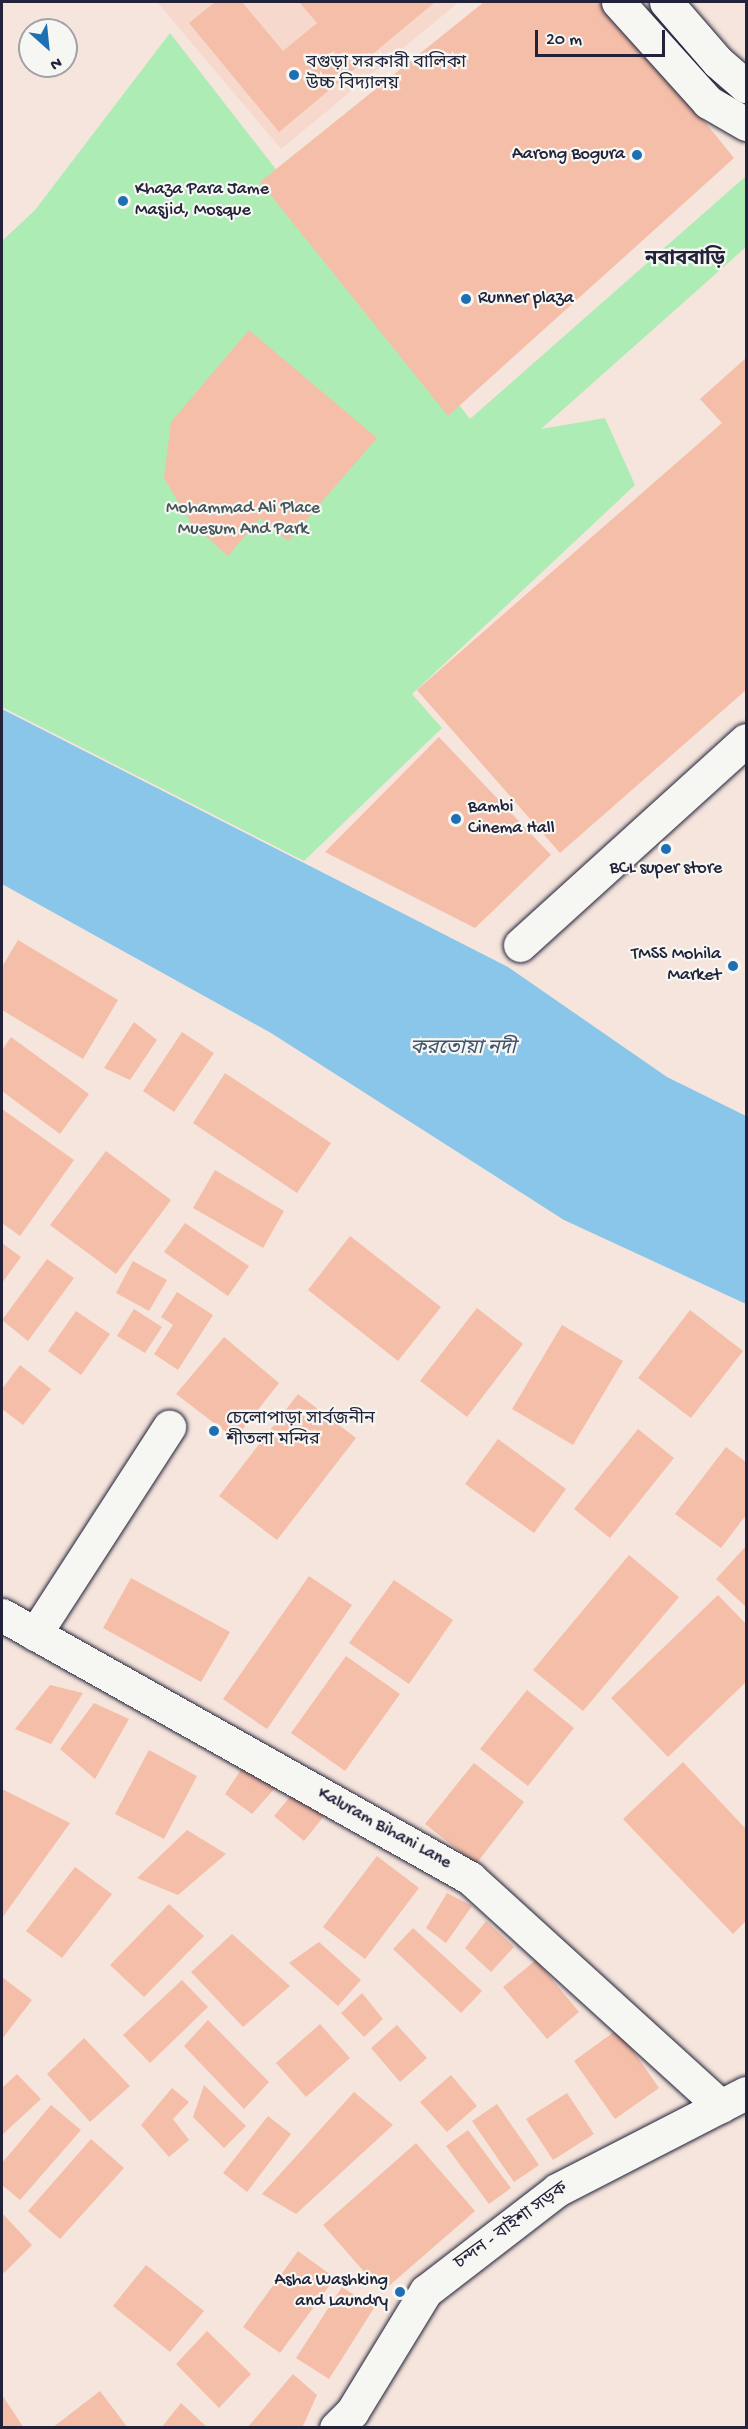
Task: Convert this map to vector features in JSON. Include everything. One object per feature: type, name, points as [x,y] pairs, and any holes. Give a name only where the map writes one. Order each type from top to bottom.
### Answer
[{"type":"street","points":[[618,2],[708,102],[747,124]]},
{"type":"street","points":[[666,2],[718,62],[746,83]]},
{"type":"street","points":[[520,945],[747,740]]},
{"type":"street","points":[[35,1634],[169,1427]]},
{"type":"street","name":"Kaluram Bihani Lane","points":[[2,1615],[470,1878],[734,2099]]},
{"type":"street","name":"চন্দন - বাইশা সড়ক","points":[[336,2427],[352,2412],[426,2291],[556,2190],[734,2099]]},
{"type":"shaded area","name":"বগুড়া সরকারী বালিকা উচ্চ বিদ্যালয়","points":[[157,2],[459,2],[281,149]]},
{"type":"green space","name":"Mohammad Ali Place Muesum And Park","points":[[170,33],[470,419],[746,176],[746,247],[541,429],[605,418],[635,485],[412,694],[442,728],[304,861],[2,707],[2,241],[35,210]]},
{"type":"water","name":"করতোয়া নদী","points":[[2,709],[508,967],[667,1077],[746,1116],[746,1304],[564,1220],[271,1033],[2,884]]},
{"type":"building","name":"বগুড়া সরকারী বালিকা উচ্চ বিদ্যালয়","points":[[215,2],[242,2],[283,51],[317,23],[299,2],[435,2],[279,132],[189,23]]},
{"type":"building","name":"Runner plaza","points":[[484,2],[608,2],[734,158],[448,416],[260,182]]},
{"type":"building","points":[[249,330],[377,438],[288,541],[260,518],[228,556],[191,523],[164,478],[171,422]]},
{"type":"building","points":[[746,358],[746,690],[560,853],[417,690],[722,423],[700,399]]},
{"type":"building","points":[[439,737],[551,855],[475,928],[325,852]]},
{"type":"building","points":[[18,940],[118,1000],[83,1059],[2,1010],[2,967]]},
{"type":"building","points":[[134,1022],[157,1040],[130,1080],[104,1068]]},
{"type":"building","points":[[182,1032],[214,1053],[174,1112],[143,1091]]},
{"type":"building","points":[[11,1037],[89,1094],[60,1134],[2,1091],[2,1050]]},
{"type":"building","points":[[225,1073],[331,1143],[297,1193],[193,1123]]},
{"type":"building","points":[[2,1109],[74,1160],[20,1236],[2,1223]]},
{"type":"building","points":[[106,1151],[171,1200],[116,1274],[50,1225]]},
{"type":"building","points":[[215,1170],[284,1211],[263,1248],[193,1208]]},
{"type":"building","points":[[185,1223],[249,1266],[228,1296],[164,1252]]},
{"type":"building","points":[[350,1236],[441,1307],[398,1361],[308,1290]]},
{"type":"building","points":[[2,1243],[21,1257],[2,1283]]},
{"type":"building","points":[[47,1259],[74,1278],[28,1341],[2,1320]]},
{"type":"building","points":[[133,1261],[167,1280],[149,1311],[116,1293]]},
{"type":"building","points":[[177,1292],[213,1315],[178,1370],[154,1354],[173,1325],[161,1317]]},
{"type":"building","points":[[477,1308],[523,1344],[467,1417],[420,1381]]},
{"type":"building","points":[[134,1309],[162,1327],[145,1353],[117,1336]]},
{"type":"building","points":[[690,1310],[743,1351],[691,1418],[638,1378]]},
{"type":"building","points":[[76,1311],[110,1334],[81,1375],[48,1351]]},
{"type":"building","points":[[562,1325],[623,1361],[573,1445],[512,1409]]},
{"type":"building","points":[[224,1337],[279,1383],[235,1439],[176,1394]]},
{"type":"building","points":[[20,1365],[51,1389],[23,1425],[2,1409],[2,1389]]},
{"type":"building","points":[[298,1394],[356,1438],[277,1540],[219,1496]]},
{"type":"building","points":[[638,1429],[674,1458],[610,1538],[574,1509]]},
{"type":"building","points":[[498,1439],[566,1489],[534,1533],[465,1484]]},
{"type":"building","points":[[726,1447],[746,1462],[746,1515],[721,1548],[675,1514]]},
{"type":"building","points":[[746,1546],[746,1607],[716,1579]]},
{"type":"building","points":[[629,1555],[679,1597],[583,1711],[533,1670]]},
{"type":"building","points":[[309,1576],[352,1605],[267,1729],[223,1699]]},
{"type":"building","points":[[131,1578],[230,1632],[201,1682],[103,1628]]},
{"type":"building","points":[[394,1580],[453,1620],[409,1684],[349,1643]]},
{"type":"building","points":[[718,1595],[746,1624],[746,1682],[668,1757],[611,1698]]},
{"type":"building","points":[[346,1656],[400,1694],[345,1771],[291,1733]]},
{"type":"building","points":[[50,1685],[83,1693],[51,1744],[15,1729]]},
{"type":"building","points":[[527,1690],[574,1728],[528,1786],[480,1749]]},
{"type":"building","points":[[94,1703],[129,1719],[95,1779],[60,1749]]},
{"type":"building","points":[[149,1750],[197,1776],[164,1839],[115,1814]]},
{"type":"building","points":[[246,1762],[276,1787],[252,1814],[225,1794]]},
{"type":"building","points":[[683,1762],[746,1829],[746,1921],[733,1934],[623,1819]]},
{"type":"building","points":[[474,1763],[524,1802],[476,1864],[425,1824]]},
{"type":"building","points":[[2,1789],[70,1823],[2,1918]]},
{"type":"building","points":[[294,1792],[324,1816],[304,1841],[274,1816]]},
{"type":"building","points":[[187,1830],[226,1854],[178,1895],[137,1878]]},
{"type":"building","points":[[377,1856],[419,1888],[365,1959],[323,1927]]},
{"type":"building","points":[[75,1867],[112,1894],[62,1958],[26,1931]]},
{"type":"building","points":[[447,1893],[472,1906],[446,1943],[426,1928]]},
{"type":"building","points":[[169,1904],[204,1936],[144,1997],[110,1965]]},
{"type":"building","points":[[486,1921],[514,1947],[491,1972],[465,1948]]},
{"type":"building","points":[[413,1928],[482,1991],[461,2013],[393,1949]]},
{"type":"building","points":[[232,1934],[290,1986],[243,2027],[191,1972]]},
{"type":"building","points":[[319,1942],[361,1980],[338,2006],[289,1963]]},
{"type":"building","points":[[536,1960],[579,2012],[547,2039],[503,1987]]},
{"type":"building","points":[[2,1977],[32,2000],[2,2039]]},
{"type":"building","points":[[182,1980],[208,2007],[150,2063],[123,2035]]},
{"type":"building","points":[[362,1993],[383,2019],[364,2037],[341,2013]]},
{"type":"building","points":[[208,2020],[269,2082],[244,2109],[184,2046]]},
{"type":"building","points":[[320,2024],[350,2058],[306,2097],[276,2063]]},
{"type":"building","points":[[397,2025],[427,2058],[400,2082],[371,2048]]},
{"type":"building","points":[[618,2029],[659,2088],[615,2119],[574,2061]]},
{"type":"building","points":[[84,2038],[130,2086],[90,2122],[47,2074]]},
{"type":"building","points":[[17,2074],[41,2099],[2,2135],[2,2088]]},
{"type":"building","points":[[451,2075],[477,2106],[447,2132],[420,2102]]},
{"type":"building","points":[[204,2085],[246,2126],[224,2148],[193,2117]]},
{"type":"building","points":[[172,2088],[189,2102],[173,2119],[189,2140],[169,2157],[141,2125]]},
{"type":"building","points":[[354,2092],[393,2125],[296,2214],[262,2194]]},
{"type":"building","points":[[567,2093],[594,2134],[553,2160],[526,2119]]},
{"type":"building","points":[[497,2104],[539,2165],[514,2182],[472,2121]]},
{"type":"building","points":[[51,2105],[81,2130],[20,2200],[2,2185],[2,2163]]},
{"type":"building","points":[[268,2116],[291,2134],[247,2192],[223,2173]]},
{"type":"building","points":[[468,2130],[511,2188],[489,2204],[446,2146]]},
{"type":"building","points":[[91,2139],[124,2168],[60,2239],[28,2211]]},
{"type":"building","points":[[416,2143],[475,2211],[382,2292],[323,2225]]},
{"type":"building","points":[[2,2213],[32,2245],[4,2273],[2,2271]]},
{"type":"building","points":[[298,2251],[335,2278],[280,2353],[243,2327]]},
{"type":"building","points":[[146,2265],[204,2311],[170,2352],[113,2306]]},
{"type":"building","points":[[342,2287],[374,2308],[329,2379],[296,2358]]},
{"type":"building","points":[[207,2331],[251,2374],[219,2408],[176,2364]]},
{"type":"building","points":[[293,2374],[317,2395],[302,2428],[247,2428]]},
{"type":"building","points":[[100,2391],[128,2428],[52,2428]]},
{"type":"building","points":[[2,2395],[24,2428],[2,2428]]},
{"type":"building","points":[[181,2403],[208,2428],[161,2428]]},
{"type":"place","name":"বগুড়া সরকারী বালিকা উচ্চ বিদ্যালয়","points":[[294,75]]},
{"type":"place","name":"Aarong Bogura","points":[[637,155]]},
{"type":"place","name":"Khaza Para Jame Masjid, Mosque","points":[[123,201]]},
{"type":"place","name":"Runner plaza","points":[[466,299]]},
{"type":"place","name":"Bambi Cinema Hall","points":[[456,819]]},
{"type":"place","name":"BCL super store","points":[[666,849]]},
{"type":"place","name":"TMSS Mohila Market","points":[[733,966]]},
{"type":"place","name":"চেলোপাড়া সার্বজনীন শীতলা মন্দির","points":[[214,1431]]},
{"type":"place","name":"Asha Washking and Laundry","points":[[400,2292]]},
{"type":"district","name":"নবাববাড়ি","points":[[685,260]]}]
